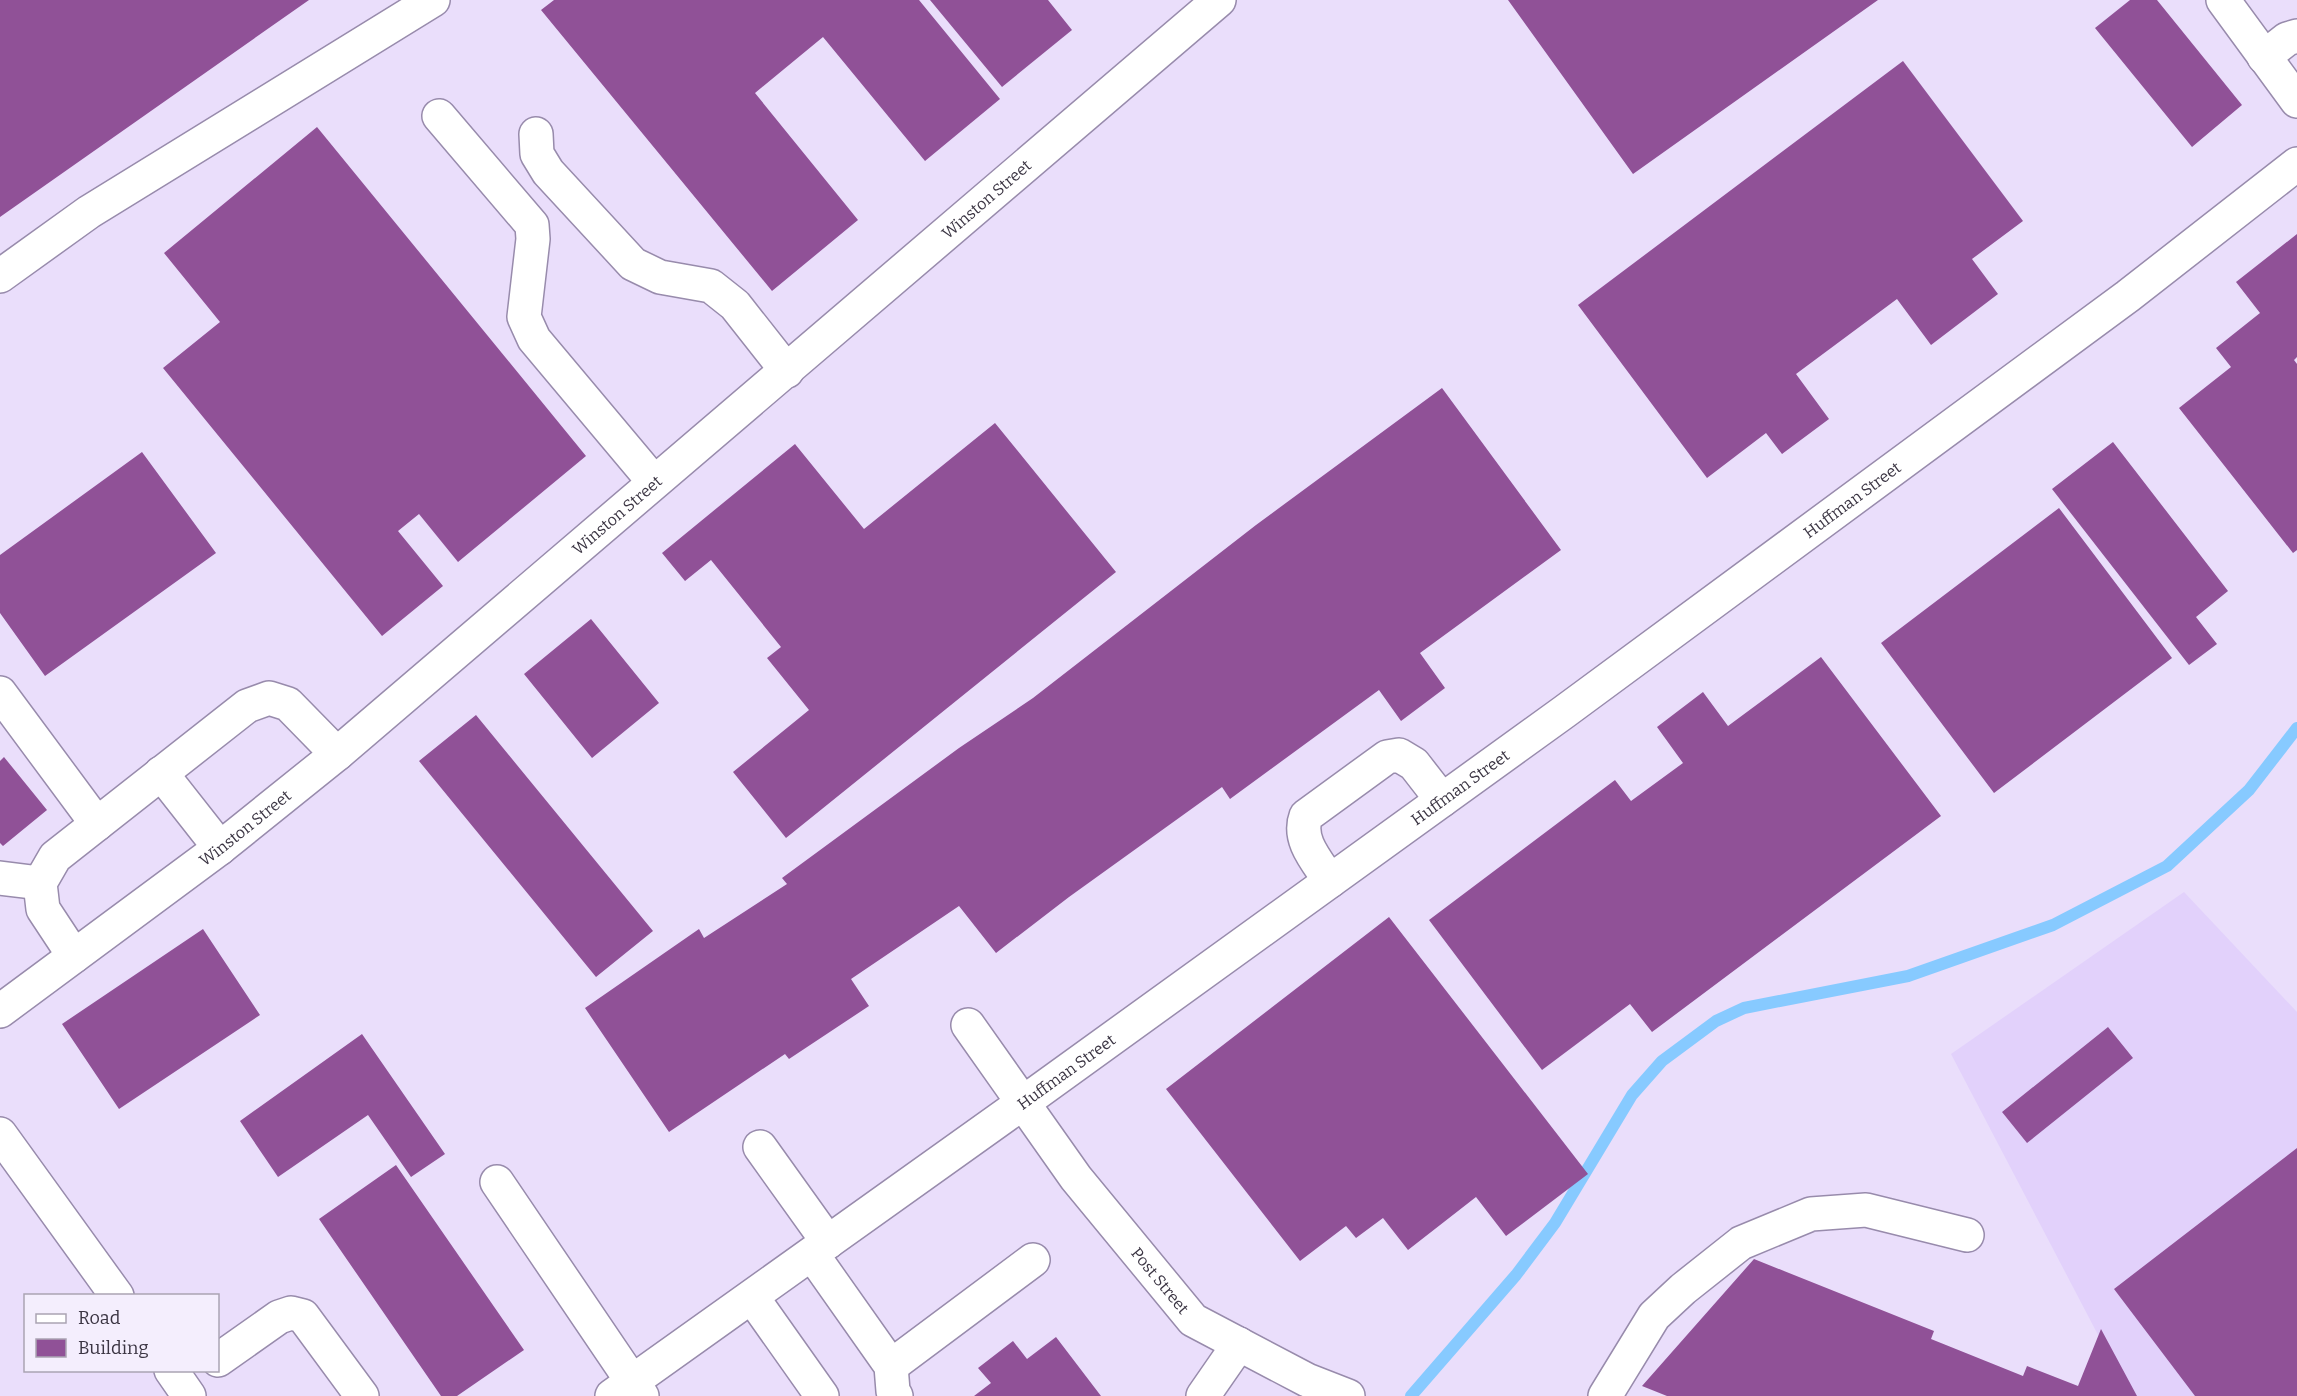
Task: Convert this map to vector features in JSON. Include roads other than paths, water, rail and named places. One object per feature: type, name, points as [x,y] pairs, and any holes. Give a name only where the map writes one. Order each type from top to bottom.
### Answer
[{"type":"street","points":[[0,276],[89,212],[432,0]]},
{"type":"street","name":"Winston Street","points":[[0,1011],[220,848],[337,754],[1219,0]]},
{"type":"street","points":[[2223,0],[2297,101]]},
{"type":"street","points":[[2264,57],[2287,39],[2297,36]]},
{"type":"street","points":[[439,116],[532,225],[533,239],[524,317],[534,339],[654,482]]},
{"type":"street","points":[[536,134],[537,154],[548,172],[633,264],[660,277],[711,286],[735,305],[787,371]]},
{"type":"street","name":"Huffman Street","points":[[629,1391],[752,1297],[1442,801],[2118,303],[2297,164]]},
{"type":"street","points":[[0,693],[97,824]]},
{"type":"street","points":[[74,956],[43,909],[40,883],[55,857],[247,706],[269,698],[288,704],[337,754]]},
{"type":"street","points":[[1330,881],[1304,839],[1302,827],[1306,816],[1378,764],[1399,754],[1414,764],[1442,801]]},
{"type":"street","points":[[161,773],[220,848]]},
{"type":"street","points":[[0,878],[40,883]]},
{"type":"street","name":"Post Street","points":[[968,1025],[1076,1178],[1193,1320],[1307,1380],[1348,1396]]},
{"type":"street","points":[[0,1134],[116,1294]]},
{"type":"street","points":[[760,1147],[820,1248],[893,1381],[1033,1260]]},
{"type":"street","points":[[497,1182],[629,1391]]},
{"type":"street","points":[[1605,1396],[1654,1316],[1683,1289],[1741,1243],[1811,1214],[1866,1210],[1967,1235]]},
{"type":"street","points":[[752,1297],[810,1392]]},
{"type":"street","points":[[219,1359],[279,1317],[291,1313],[303,1316],[362,1396]]},
{"type":"street","points":[[1203,1396],[1239,1344]]},
{"type":"waterway","points":[[1411,1396],[1516,1275],[1555,1223],[1632,1095],[1662,1061],[1716,1021],[1744,1008],[1908,976],[2053,925],[2167,866],[2249,790],[2297,728]]}]
